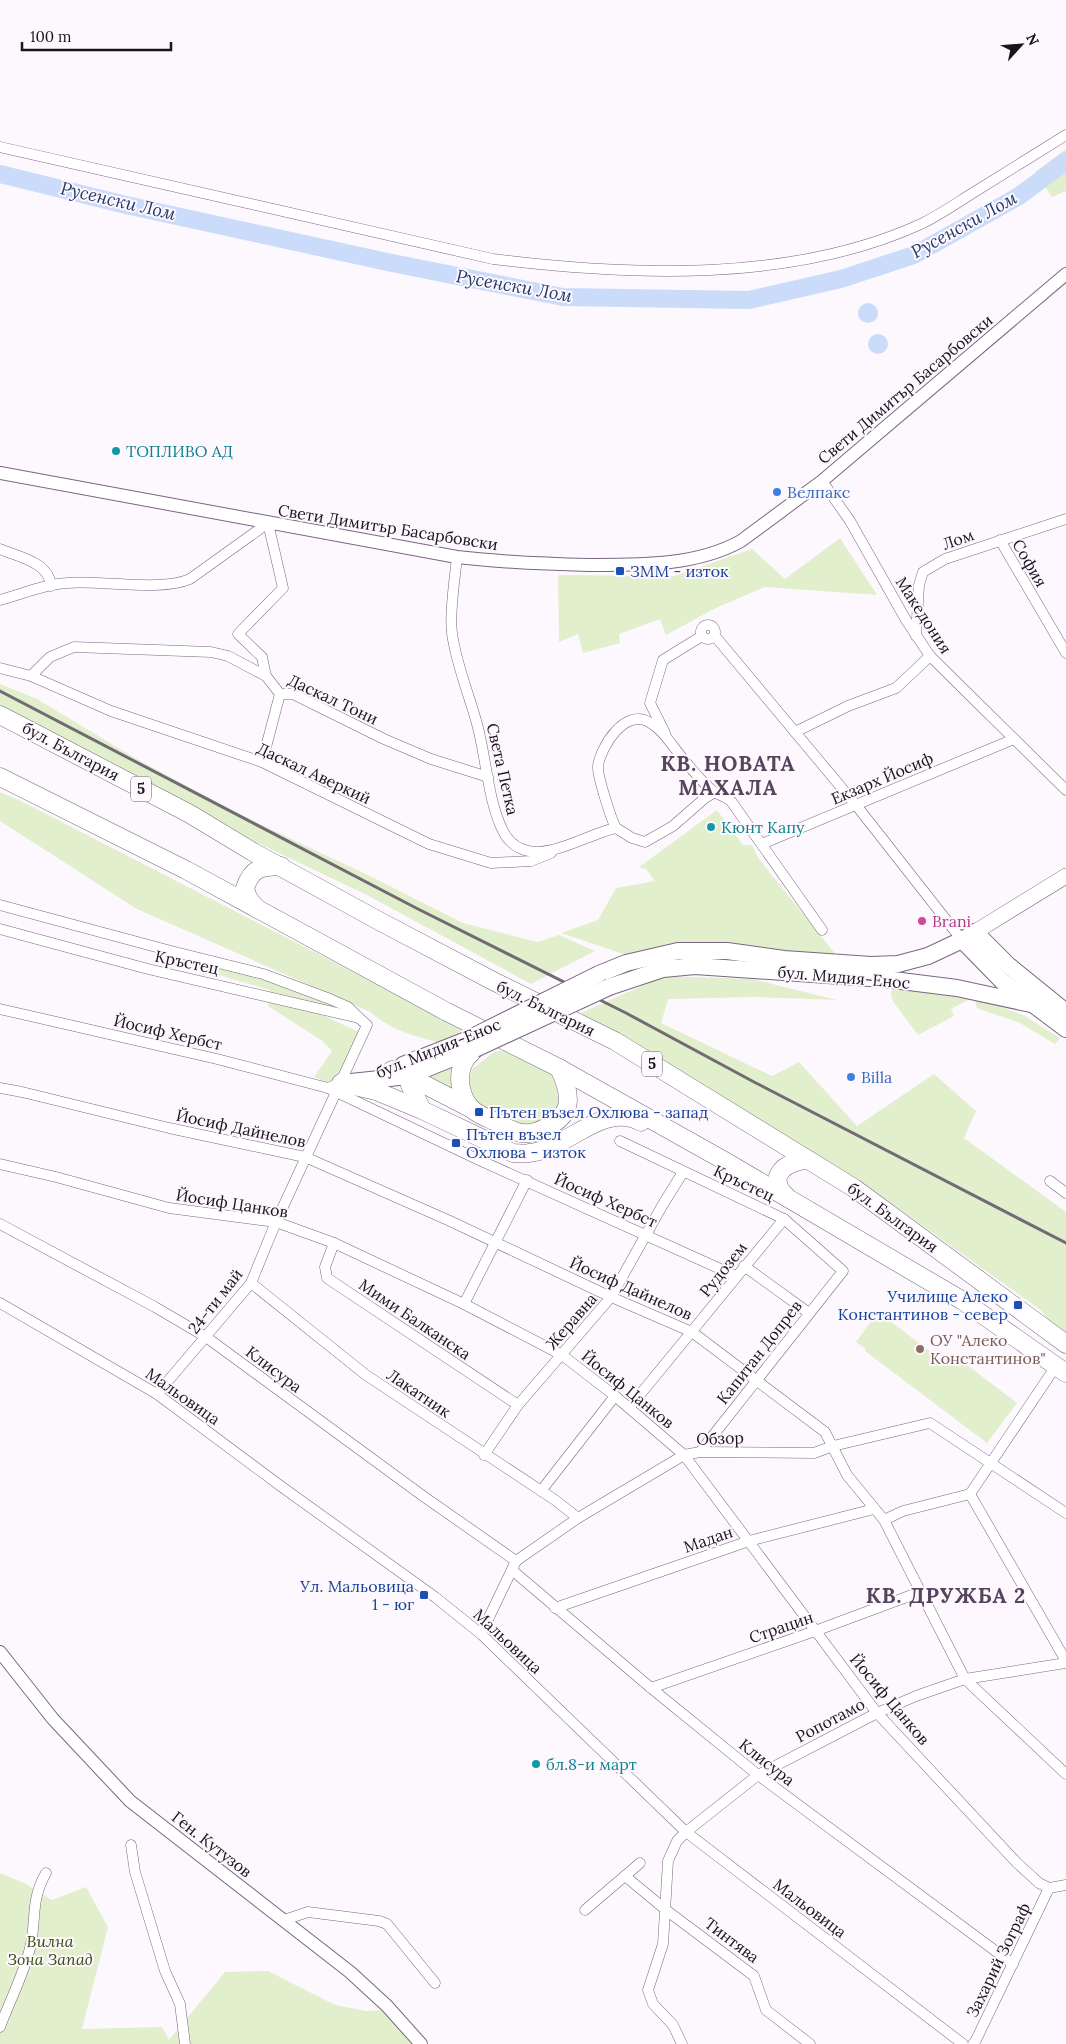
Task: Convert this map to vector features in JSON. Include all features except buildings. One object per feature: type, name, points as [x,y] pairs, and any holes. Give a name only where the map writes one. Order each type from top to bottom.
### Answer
[{"type":"highway","name":"бул. България","points":[[0,715],[190,814],[253,852],[460,964],[615,1041],[854,1188],[1066,1344]]},
{"type":"highway","name":"бул. България","points":[[0,777],[211,884],[447,1012],[559,1068],[723,1160],[963,1300],[1061,1369]]},
{"type":"highway","points":[[211,884],[231,881],[247,873],[252,864],[253,852]]},
{"type":"highway","points":[[259,911],[248,898],[244,888],[248,877],[262,867],[281,866]]},
{"type":"highway","points":[[469,1045],[461,1069],[461,1091],[466,1102],[473,1110],[483,1116],[523,1133],[539,1131],[554,1124],[565,1114],[568,1097],[567,1084],[559,1068]]},
{"type":"highway","points":[[405,1069],[483,1116]]},
{"type":"highway","points":[[405,1069],[412,1090],[422,1110]]},
{"type":"highway","points":[[336,1087],[376,1091],[422,1110],[513,1153],[530,1153],[552,1146],[596,1123],[618,1116],[632,1117],[688,1146],[723,1160]]},
{"type":"highway","points":[[757,1180],[764,1178],[775,1170],[781,1160],[782,1150],[779,1142]]},
{"type":"highway","points":[[789,1198],[778,1186],[777,1180],[780,1173],[790,1163],[809,1160]]},
{"type":"main road","points":[[969,936],[1066,876]]},
{"type":"main road","name":"бул. Мидия-Енос","points":[[469,1045],[599,974],[626,963],[678,951],[727,951],[784,959],[871,965],[898,964],[928,956],[969,936]]},
{"type":"main road","name":"бул. Мидия-Енос","points":[[969,936],[1002,981],[1066,1029]]},
{"type":"main road","name":"бул. Мидия-Енос","points":[[969,936],[1066,1012]]},
{"type":"main road","name":"бул. Мидия-Енос","points":[[336,1087],[374,1081],[609,988],[663,969],[694,966],[885,979],[957,988],[1031,1004]]},
{"type":"street","points":[[0,147],[493,259],[562,268],[691,272],[758,266],[824,256],[868,244],[921,224],[1066,135]]},
{"type":"street","name":"Свети Димитър Басарбовски","points":[[0,473],[457,557],[527,564],[602,565],[658,563],[696,558],[727,549],[741,541],[822,481],[1066,274]]},
{"type":"street","name":"Македония","points":[[822,481],[850,520],[916,636],[930,656],[1066,790]]},
{"type":"street","name":"Лом","points":[[916,636],[919,585],[923,572],[945,559],[1066,518]]},
{"type":"street","points":[[0,600],[67,583],[160,584],[183,582],[190,579],[268,523],[283,588],[238,634],[262,657],[266,676]]},
{"type":"street","name":"София","points":[[1000,540],[1066,653]]},
{"type":"street","points":[[0,549],[43,568],[50,577],[51,586]]},
{"type":"street","name":"Света Петка","points":[[457,557],[451,631],[478,726],[488,777],[503,831],[511,843],[529,851],[560,848],[604,830],[616,828]]},
{"type":"street","name":"бул. Мидия-Енос","points":[[666,736],[650,702],[662,660],[702,636],[709,639],[714,636],[969,936]]},
{"type":"street","name":"Даскал Тони","points":[[31,676],[50,657],[74,647],[211,652],[228,656],[266,676],[280,694],[293,694],[384,739],[431,759],[488,777]]},
{"type":"street","points":[[795,732],[848,706],[896,688],[930,656]]},
{"type":"street","name":"Даскал Аверкий","points":[[0,668],[31,676],[111,711],[183,737],[262,762],[429,844],[472,858],[491,863],[531,861],[545,857],[560,848]]},
{"type":"street","points":[[262,762],[280,694]]},
{"type":"street","points":[[715,792],[705,798],[673,826],[645,842],[632,838],[616,828],[598,767],[607,744],[624,722],[640,718],[649,722],[666,736],[684,761],[715,792],[724,795],[731,801],[822,930]]},
{"type":"street","name":"Екзарх Йосиф","points":[[762,844],[1014,739]]},
{"type":"street","points":[[0,904],[263,974],[348,1007],[359,1018]]},
{"type":"street","name":"Кръстец","points":[[0,929],[148,969],[231,987],[317,1010],[359,1018]]},
{"type":"street","name":"Йосиф Хербст","points":[[0,1008],[336,1087],[477,1159],[736,1276]]},
{"type":"street","name":"24-ти май","points":[[158,1394],[251,1283],[336,1087],[367,1025],[359,1018]]},
{"type":"street","name":"Йосиф Дайнелов","points":[[0,1088],[169,1128],[305,1157],[495,1241],[612,1297],[692,1332],[825,1432],[844,1471],[884,1520],[965,1679],[1066,1774]]},
{"type":"street","name":"Кръстец","points":[[620,1141],[784,1219],[842,1271]]},
{"type":"street","name":"Йосиф Цанков","points":[[0,1164],[170,1208],[276,1222],[334,1243],[464,1304],[562,1355],[615,1396],[684,1455],[877,1713],[1017,1863],[1039,1883],[1049,1888]]},
{"type":"street","name":"Жеравна","points":[[484,1455],[518,1405],[612,1297],[684,1172]]},
{"type":"street","points":[[464,1304],[527,1180]]},
{"type":"street","points":[[1050,1181],[1066,1193]]},
{"type":"street","name":"Рудозем","points":[[629,1408],[784,1219]]},
{"type":"street","name":"Клисура","points":[[0,1224],[155,1307],[206,1337],[423,1496],[514,1566],[555,1608],[758,1776],[1013,1964]]},
{"type":"street","name":"Мими Балканска","points":[[334,1243],[325,1267],[327,1278],[518,1405]]},
{"type":"street","points":[[744,1266],[809,1313]]},
{"type":"street","name":"Капитан Допрев","points":[[700,1452],[842,1271]]},
{"type":"street","name":"Лакатник","points":[[251,1283],[366,1375],[541,1491],[578,1518]]},
{"type":"street","name":"Мальовица","points":[[0,1303],[158,1394],[435,1597],[481,1634],[686,1832],[963,2044]]},
{"type":"street","points":[[884,1520],[903,1511],[970,1494],[989,1463],[1061,1369]]},
{"type":"street","points":[[541,1491],[615,1396]]},
{"type":"street","name":"Обзор","points":[[481,1634],[514,1566],[578,1518],[684,1455],[700,1452],[814,1452],[930,1423],[1066,1513]]},
{"type":"street","points":[[970,1494],[1066,1662]]},
{"type":"street","name":"Мадан","points":[[555,1608],[749,1541],[874,1509]]},
{"type":"street","name":"Страцин","points":[[651,1688],[920,1592]]},
{"type":"street","name":"Ген. Кутузов","points":[[0,1652],[53,1719],[130,1801],[356,1977],[387,2006],[420,2044]]},
{"type":"street","name":"Ропотамо","points":[[682,2044],[672,2025],[653,2004],[648,1990],[663,1944],[668,1861],[677,1841],[686,1832],[758,1776],[877,1713],[916,1696],[965,1679],[1066,1662]]},
{"type":"street","points":[[131,1845],[135,1872],[165,1971],[180,2004],[185,2044]]},
{"type":"street","points":[[585,1910],[640,1863]]},
{"type":"street","points":[[0,2028],[27,1958],[33,1930],[34,1903],[46,1873]]},
{"type":"street","name":"Тинтява","points":[[625,1876],[666,1910],[754,1976],[766,2010],[810,2044]]},
{"type":"street","points":[[1049,1888],[1066,1885]]},
{"type":"street","name":"Захарий Зограф","points":[[973,2044],[1049,1888]]},
{"type":"street","points":[[284,1920],[308,1912],[379,1921],[388,1924],[435,1983]]},
{"type":"green space","points":[[1066,149],[1066,191],[1052,197],[1035,172]]},
{"type":"green space","points":[[840,538],[877,595],[765,587],[718,607],[666,635],[660,619],[619,634],[620,643],[583,653],[578,634],[559,642],[558,575],[674,576],[752,549],[785,579]]},
{"type":"green space","points":[[0,684],[37,699],[135,758],[241,815],[372,877],[463,923],[537,942],[559,935],[595,951],[531,984],[367,895],[241,835],[0,710]]},
{"type":"green space","points":[[0,792],[21,801],[464,1029],[441,1043],[404,1032],[387,1024],[370,1012],[137,909],[0,821]]},
{"type":"green space","points":[[717,810],[743,845],[752,845],[759,859],[838,957],[626,955],[561,933],[598,920],[616,888],[655,881],[646,869],[639,867]]},
{"type":"green space","points":[[210,962],[271,978],[349,1011],[334,1009],[273,992],[361,1033],[337,1081],[329,1083],[314,1077],[332,1051],[321,1040],[268,1006],[270,990],[202,970]]},
{"type":"green space","points":[[664,976],[752,979],[837,1000],[755,997],[668,999],[661,1023],[772,1076],[799,1062],[857,1126],[934,1074],[976,1111],[964,1138],[1066,1212],[1066,1333],[1048,1320],[1042,1311],[888,1201],[581,1013]]},
{"type":"green space","points":[[894,987],[970,999],[951,1009],[954,1016],[918,1035],[892,1000],[891,992]]},
{"type":"green space","points":[[979,999],[1023,1015],[1060,1038],[1055,1044],[1020,1023],[977,1008],[975,1001]]},
{"type":"green space","points":[[508,1049],[549,1071],[559,1084],[560,1108],[532,1126],[521,1126],[500,1115],[502,1110],[500,1108],[497,1114],[482,1106],[470,1092],[469,1085],[472,1069],[494,1052]]},
{"type":"green space","points":[[459,1062],[458,1093],[424,1077]]},
{"type":"green space","points":[[878,1312],[947,1364],[954,1355],[1017,1403],[987,1443],[865,1351],[866,1349],[856,1342]]},
{"type":"green space","name":"Вилна Зона Запад","points":[[0,1873],[26,1884],[52,1900],[86,1887],[108,1927],[82,2029],[162,2027],[169,2040],[225,1972],[268,1971],[335,2005],[367,2011],[380,2010],[395,2015],[421,2044],[0,2044]]},
{"type":"water","points":[[868,303],[875,306],[878,313],[875,320],[868,323],[861,320],[858,313],[861,306]]},
{"type":"water","points":[[878,334],[885,337],[888,344],[885,351],[878,354],[871,351],[868,344],[871,337]]},
{"type":"waterway","name":"Русенски Лом","points":[[0,174],[126,205],[392,263],[563,297],[749,300],[841,279],[914,255],[1019,196],[1066,161]]},
{"type":"railway","points":[[0,691],[418,909],[626,1013],[754,1082],[1066,1243]]},
{"type":"place","name":"ТОПЛИВО АД","points":[[116,451]]},
{"type":"place","name":"Велпакс","points":[[777,492]]},
{"type":"place","name":"ЗММ - изток","points":[[620,571]]},
{"type":"place","name":"Кюнт Капу","points":[[711,827]]},
{"type":"place","name":"Brani","points":[[922,921]]},
{"type":"place","name":"Billa","points":[[851,1077]]},
{"type":"place","name":"Пътен възел Охлюва - запад","points":[[479,1112]]},
{"type":"place","name":"Пътен възел Охлюва - изток","points":[[456,1143]]},
{"type":"place","name":"Училище Алеко Константинов - север","points":[[1018,1305]]},
{"type":"place","name":"ОУ \"Алеко Константинов\"","points":[[920,1349]]},
{"type":"place","name":"Ул. Мальовица 1 - юг","points":[[424,1595]]},
{"type":"place","name":"бл.8-и март","points":[[536,1764]]},
{"type":"district","name":"КВ. НОВАТА МАХАЛА","points":[[728,776]]},
{"type":"district","name":"КВ. ДРУЖБА 2","points":[[946,1596]]}]
